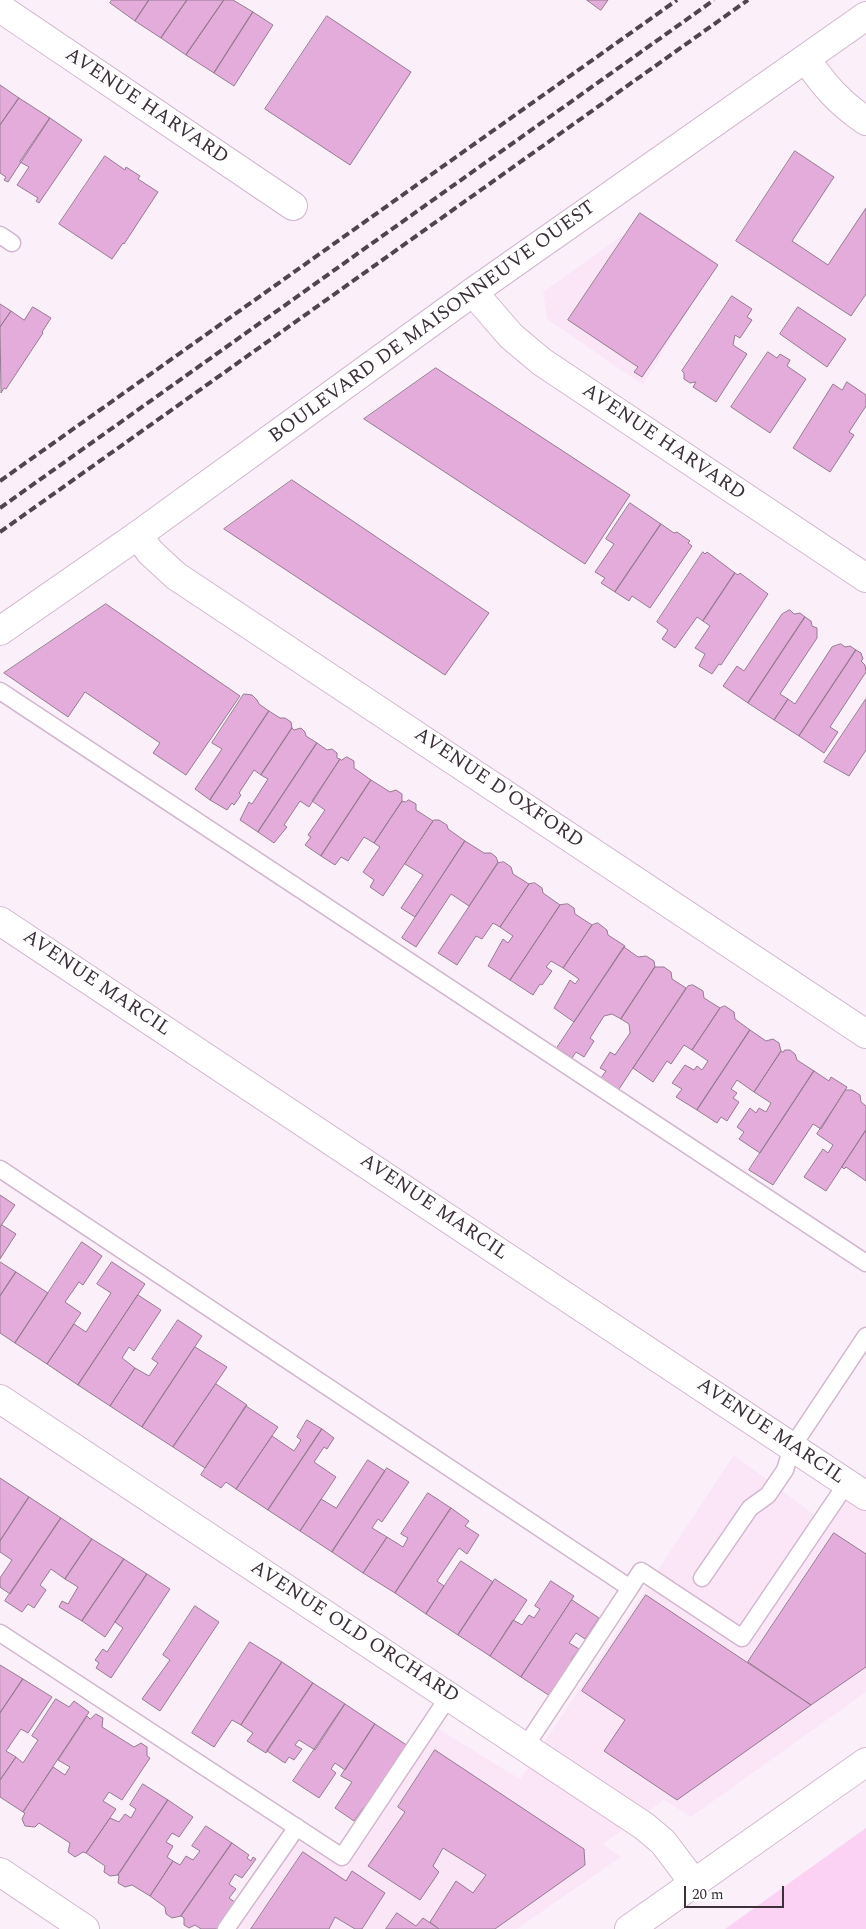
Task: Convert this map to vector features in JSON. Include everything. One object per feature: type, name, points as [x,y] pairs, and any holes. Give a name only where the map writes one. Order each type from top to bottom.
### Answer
[{"type":"street","name":"AVENUE HARVARD","points":[[0,8],[293,206]]},
{"type":"street","name":"BOULEVARD DE MAISONNEUVE OUEST","points":[[0,631],[138,535],[473,292],[866,16]]},
{"type":"street","points":[[806,59],[834,95],[847,108],[866,121]]},
{"type":"street","name":"AVENUE HARVARD","points":[[473,292],[511,336],[542,362],[866,578]]},
{"type":"street","name":"AVENUE D'OXFORD","points":[[138,535],[155,557],[176,576],[866,1034]]},
{"type":"street","name":"AVENUE MARCIL","points":[[0,921],[857,1490]]},
{"type":"street","name":"AVENUE OLD ORCHARD","points":[[0,1399],[652,1832],[664,1842],[694,1883]]},
{"type":"street","points":[[629,1929],[866,1762]]},
{"type":"street","points":[[0,1872],[85,1929]]},
{"type":"lane","points":[[0,691],[866,1263]]},
{"type":"lane","points":[[0,1170],[630,1588]]},
{"type":"lane","points":[[702,1578],[750,1508],[768,1495],[785,1470],[792,1447],[866,1336]]},
{"type":"lane","points":[[525,1747],[641,1572],[742,1638],[857,1490]]},
{"type":"lane","points":[[0,1633],[342,1857],[449,1696]]},
{"type":"lane","points":[[226,1929],[297,1827]]},
{"type":"shaded area","points":[[648,217],[717,262],[643,385],[547,319],[543,292]]},
{"type":"shaded area","points":[[734,1455],[828,1525],[866,1472],[866,1692],[691,1817],[664,1800],[603,1844],[621,1857],[517,1929],[238,1929],[298,1841],[346,1869],[437,1728],[520,1779]]},
{"type":"shaded area","points":[[866,1828],[866,1929],[725,1929]]},
{"type":"building","points":[[112,0],[149,0],[135,21],[110,3]]},
{"type":"building","points":[[149,0],[187,0],[161,38],[135,21]]},
{"type":"building","points":[[187,0],[224,0],[186,55],[161,38]]},
{"type":"building","points":[[224,0],[233,0],[253,12],[214,73],[186,55]]},
{"type":"building","points":[[587,0],[608,0],[601,10]]},
{"type":"building","points":[[253,12],[273,25],[234,86],[214,73]]},
{"type":"building","points":[[327,16],[411,72],[350,165],[265,109]]},
{"type":"building","points":[[0,85],[19,98],[0,125]]},
{"type":"building","points":[[19,98],[50,118],[8,182],[4,180],[6,177],[0,173],[0,125]]},
{"type":"building","points":[[50,118],[82,140],[39,203],[36,201],[38,198],[17,185],[29,167],[20,162]]},
{"type":"building","points":[[795,151],[834,177],[792,241],[828,265],[866,208],[866,294],[851,316],[736,241]]},
{"type":"building","points":[[105,156],[125,170],[126,167],[140,176],[138,179],[158,192],[112,259],[59,224]]},
{"type":"building","points":[[640,213],[718,265],[642,377],[634,372],[638,367],[568,320]]},
{"type":"building","points":[[732,296],[752,309],[747,317],[752,320],[740,338],[735,335],[733,345],[747,354],[716,402],[693,387],[696,382],[690,383],[684,379],[682,371]]},
{"type":"building","points":[[0,304],[11,311],[0,327]]},
{"type":"building","points":[[33,307],[51,318],[6,389],[4,388],[1,393],[0,327],[11,311],[24,320]]},
{"type":"building","points":[[798,307],[846,339],[827,367],[780,334]]},
{"type":"building","points":[[768,352],[777,358],[780,354],[790,360],[787,366],[806,379],[770,433],[731,407]]},
{"type":"building","points":[[436,368],[630,495],[585,564],[364,419]]},
{"type":"building","points":[[847,382],[866,395],[866,406],[849,432],[854,435],[830,472],[793,448],[833,384],[842,390]]},
{"type":"building","points":[[292,480],[489,613],[445,675],[224,529]]},
{"type":"building","points":[[630,503],[661,524],[615,592],[601,583],[605,578],[595,572],[614,544],[606,539]]},
{"type":"building","points":[[661,524],[690,541],[688,543],[692,546],[650,608],[632,596],[629,601],[615,592]]},
{"type":"building","points":[[703,552],[705,554],[707,552],[735,573],[703,621],[697,617],[675,648],[662,639],[668,630],[657,622]]},
{"type":"building","points":[[735,573],[738,575],[740,573],[768,594],[721,665],[719,664],[712,674],[699,666],[705,654],[695,648],[710,626],[703,621]]},
{"type":"building","points":[[106,604],[240,696],[186,775],[153,753],[160,743],[85,692],[68,717],[4,673]]},
{"type":"building","points":[[790,610],[794,614],[800,613],[805,617],[748,703],[723,686],[737,666],[744,671],[782,614]]},
{"type":"building","points":[[805,617],[811,621],[812,626],[817,628],[817,638],[780,694],[788,699],[774,720],[748,703]]},
{"type":"building","points":[[841,644],[856,650],[799,736],[774,720],[788,699],[795,704],[832,647]]},
{"type":"building","points":[[856,650],[861,653],[863,659],[861,661],[865,665],[866,672],[830,727],[838,732],[824,753],[799,736]]},
{"type":"building","points":[[244,694],[252,695],[259,704],[269,711],[210,800],[195,789],[222,749],[212,743]]},
{"type":"building","points":[[866,699],[866,750],[849,776],[824,762]]},
{"type":"building","points":[[269,711],[291,722],[292,728],[261,775],[254,770],[239,793],[241,795],[234,805],[232,803],[227,810],[210,800]]},
{"type":"building","points":[[292,728],[294,730],[301,728],[306,736],[317,743],[258,832],[240,820],[249,802],[252,804],[268,779],[261,775]]},
{"type":"building","points":[[317,743],[327,750],[332,749],[337,753],[337,758],[340,759],[309,807],[300,801],[284,825],[287,827],[274,843],[258,832]]},
{"type":"building","points":[[347,757],[354,761],[354,768],[371,780],[321,856],[305,845],[311,837],[308,835],[325,810],[312,801],[340,759]]},
{"type":"building","points":[[371,780],[390,792],[396,790],[402,794],[402,801],[374,843],[364,837],[348,861],[341,857],[335,865],[321,856]]},
{"type":"building","points":[[409,800],[416,804],[416,810],[433,821],[383,896],[370,887],[374,880],[363,872],[380,847],[374,843],[402,801]]},
{"type":"building","points":[[434,820],[439,820],[447,825],[448,829],[465,841],[415,917],[401,908],[423,875],[405,864]]},
{"type":"building","points":[[465,841],[484,853],[491,853],[498,862],[469,906],[451,894],[416,947],[402,938]]},
{"type":"building","points":[[504,862],[511,867],[513,874],[529,884],[500,927],[493,923],[482,939],[476,936],[457,965],[438,953],[498,863]]},
{"type":"building","points":[[535,883],[542,888],[543,893],[560,905],[510,980],[488,966],[503,939],[508,943],[513,936],[500,927],[529,884]]},
{"type":"building","points":[[568,904],[574,908],[575,914],[592,925],[563,968],[551,961],[546,967],[552,971],[533,995],[510,980],[560,905]]},
{"type":"building","points":[[598,923],[607,930],[608,935],[625,946],[574,1022],[554,1008],[570,980],[575,984],[579,979],[563,968],[592,925]]},
{"type":"building","points":[[624,947],[638,957],[646,956],[654,961],[655,967],[621,1019],[612,1014],[604,1016],[590,1038],[594,1041],[584,1057],[576,1052],[572,1058],[557,1048]]},
{"type":"building","points":[[655,967],[664,967],[671,972],[672,979],[686,988],[619,1089],[601,1078],[606,1071],[600,1068],[610,1052],[615,1055],[630,1033],[629,1024],[621,1019]]},
{"type":"building","points":[[693,985],[703,991],[704,998],[720,1008],[692,1050],[684,1045],[671,1064],[667,1061],[653,1082],[633,1068],[688,986]]},
{"type":"building","points":[[725,1006],[734,1012],[735,1019],[750,1030],[697,1110],[676,1097],[682,1089],[672,1083],[685,1065],[694,1070],[697,1066],[702,1070],[708,1061],[692,1050],[720,1008]]},
{"type":"building","points":[[750,1030],[766,1041],[773,1039],[779,1043],[781,1051],[754,1092],[737,1080],[731,1089],[737,1093],[733,1098],[739,1102],[727,1121],[721,1117],[717,1123],[697,1110]]},
{"type":"building","points":[[790,1050],[795,1054],[797,1060],[814,1071],[760,1153],[739,1139],[744,1132],[737,1127],[750,1108],[756,1113],[759,1108],[766,1112],[771,1103],[754,1092],[781,1051]]},
{"type":"building","points":[[814,1071],[829,1081],[831,1077],[847,1087],[821,1129],[813,1124],[773,1185],[749,1170]]},
{"type":"building","points":[[846,1090],[852,1090],[860,1095],[861,1102],[866,1106],[866,1130],[826,1191],[804,1177],[823,1149],[828,1153],[833,1145],[817,1134]]},
{"type":"building","points":[[866,1130],[866,1181],[846,1167],[844,1169],[842,1167]]},
{"type":"building","points":[[0,1195],[15,1205],[0,1227]]},
{"type":"building","points":[[2,1225],[16,1234],[0,1259],[0,1227]]},
{"type":"building","points":[[82,1242],[102,1256],[83,1285],[79,1282],[65,1302],[81,1313],[47,1364],[15,1343]]},
{"type":"building","points":[[0,1262],[16,1272],[0,1296]]},
{"type":"building","points":[[112,1262],[145,1284],[78,1385],[47,1364],[74,1324],[86,1332],[111,1293],[97,1284]]},
{"type":"building","points":[[16,1272],[48,1293],[15,1343],[0,1333],[0,1296]]},
{"type":"building","points":[[138,1295],[161,1310],[134,1351],[129,1347],[122,1358],[135,1368],[110,1406],[78,1385]]},
{"type":"building","points":[[178,1320],[202,1336],[142,1427],[110,1406],[135,1368],[149,1376],[158,1363],[152,1359]]},
{"type":"building","points":[[195,1347],[227,1367],[173,1447],[142,1427]]},
{"type":"building","points":[[216,1384],[247,1405],[205,1468],[173,1447]]},
{"type":"building","points":[[246,1406],[278,1427],[236,1489],[226,1482],[221,1488],[201,1475]]},
{"type":"building","points":[[307,1420],[322,1429],[268,1510],[236,1489],[272,1436],[294,1451],[301,1440],[297,1437]]},
{"type":"building","points":[[322,1429],[334,1438],[327,1449],[324,1447],[314,1462],[336,1477],[300,1531],[268,1510]]},
{"type":"building","points":[[368,1460],[385,1471],[332,1552],[300,1531],[321,1499],[336,1508]]},
{"type":"building","points":[[387,1468],[409,1482],[382,1522],[378,1519],[372,1528],[387,1537],[363,1573],[332,1552]]},
{"type":"building","points":[[0,1478],[29,1497],[0,1541]]},
{"type":"building","points":[[428,1493],[451,1508],[395,1593],[363,1573],[387,1537],[403,1547],[408,1538],[401,1534]]},
{"type":"building","points":[[29,1497],[61,1518],[10,1594],[0,1587],[0,1578],[12,1560],[0,1552],[0,1541]]},
{"type":"building","points":[[451,1508],[469,1521],[465,1526],[479,1535],[467,1554],[459,1548],[437,1581],[444,1586],[426,1614],[395,1593]]},
{"type":"building","points":[[61,1518],[92,1539],[65,1579],[51,1569],[40,1585],[46,1590],[34,1608],[28,1604],[22,1612],[5,1601]]},
{"type":"building","points":[[834,1533],[866,1554],[866,1667],[811,1705],[748,1662]]},
{"type":"building","points":[[92,1539],[124,1559],[82,1621],[59,1607],[62,1601],[68,1604],[78,1587],[65,1579]]},
{"type":"building","points":[[124,1559],[147,1574],[105,1637],[82,1621]]},
{"type":"building","points":[[461,1561],[493,1582],[458,1635],[426,1614]]},
{"type":"building","points":[[147,1574],[170,1589],[111,1678],[96,1668],[99,1663],[95,1660],[103,1649],[107,1652],[123,1628],[115,1622]]},
{"type":"building","points":[[495,1579],[527,1600],[490,1656],[458,1635]]},
{"type":"building","points":[[551,1581],[574,1596],[521,1677],[490,1656],[513,1620],[522,1625],[529,1615],[534,1618],[540,1609],[535,1606]]},
{"type":"building","points":[[646,1595],[811,1705],[677,1800],[604,1751],[625,1720],[582,1691]]},
{"type":"building","points":[[572,1600],[599,1618],[585,1639],[576,1633],[569,1643],[579,1649],[571,1660],[576,1663],[553,1698],[521,1677]]},
{"type":"building","points":[[195,1606],[219,1622],[160,1711],[142,1699],[170,1660],[163,1655]]},
{"type":"building","points":[[250,1642],[282,1662],[241,1725],[232,1720],[214,1747],[192,1733]]},
{"type":"building","points":[[282,1662],[313,1683],[266,1753],[247,1741],[253,1733],[241,1725]]},
{"type":"building","points":[[0,1665],[23,1679],[0,1713]]},
{"type":"building","points":[[23,1679],[52,1697],[28,1733],[21,1729],[6,1751],[16,1757],[0,1780],[0,1713]]},
{"type":"building","points":[[313,1683],[345,1704],[315,1750],[299,1740],[295,1745],[302,1749],[294,1760],[289,1757],[285,1763],[267,1751]]},
{"type":"building","points":[[56,1699],[69,1707],[74,1701],[89,1712],[23,1812],[0,1797],[0,1780],[16,1757],[23,1763],[38,1740],[32,1736]]},
{"type":"building","points":[[345,1704],[375,1724],[345,1770],[335,1763],[331,1769],[336,1773],[319,1798],[293,1781]]},
{"type":"building","points":[[96,1714],[103,1718],[102,1727],[134,1747],[141,1743],[147,1747],[147,1756],[150,1758],[122,1800],[109,1792],[103,1801],[116,1809],[86,1853],[83,1852],[75,1857],[68,1852],[70,1843],[39,1823],[35,1827],[25,1826],[22,1819],[25,1813],[23,1812],[53,1767],[65,1775],[70,1767],[58,1760],[87,1716],[90,1719]]},
{"type":"building","points":[[375,1724],[408,1746],[366,1809],[364,1807],[354,1821],[335,1808],[352,1782],[341,1776]]},
{"type":"building","points":[[435,1750],[584,1849],[585,1865],[495,1929],[439,1929],[430,1922],[456,1881],[473,1893],[486,1875],[443,1848],[433,1866],[439,1872],[420,1900],[368,1866],[405,1812],[398,1807]]},
{"type":"building","points":[[143,1784],[168,1800],[118,1875],[110,1876],[104,1872],[105,1866],[86,1853],[110,1818],[119,1822],[125,1814],[131,1818],[136,1809],[130,1805]]},
{"type":"building","points":[[168,1800],[193,1817],[179,1837],[172,1833],[166,1842],[173,1846],[167,1857],[173,1861],[150,1896],[132,1885],[125,1887],[118,1883],[118,1875]]},
{"type":"building","points":[[206,1826],[232,1843],[181,1916],[172,1918],[166,1914],[165,1907],[150,1896],[173,1861],[180,1865],[186,1856],[193,1860],[200,1851],[192,1846]]},
{"type":"building","points":[[232,1843],[249,1855],[247,1858],[251,1861],[253,1857],[256,1859],[242,1878],[235,1874],[229,1884],[236,1889],[229,1898],[236,1903],[218,1929],[201,1929],[195,1925],[189,1928],[184,1925],[184,1918],[181,1916]]},
{"type":"building","points":[[303,1852],[346,1881],[352,1871],[385,1893],[362,1929],[355,1929],[335,1917],[329,1929],[251,1929]]},
{"type":"building","points":[[397,1913],[416,1926],[423,1918],[439,1929],[386,1929]]},
{"type":"railway","points":[[0,481],[677,0]]},
{"type":"railway","points":[[0,508],[714,0]]},
{"type":"railway","points":[[0,532],[748,0]]}]
